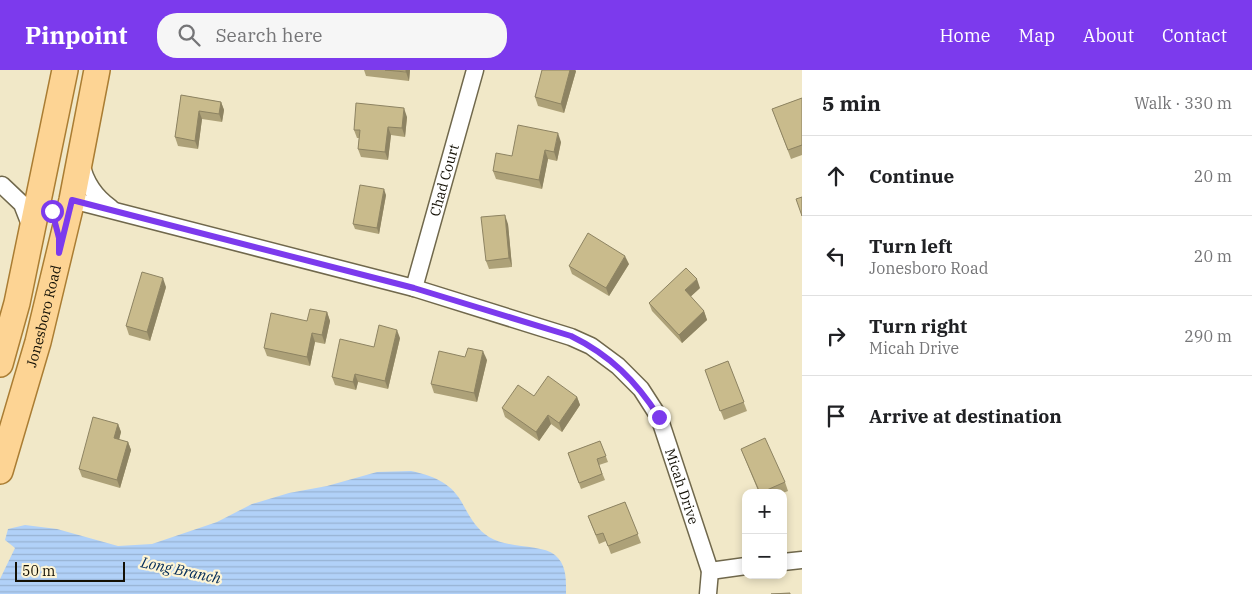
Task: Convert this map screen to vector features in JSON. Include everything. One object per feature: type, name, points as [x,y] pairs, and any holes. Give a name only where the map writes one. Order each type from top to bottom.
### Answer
[{"type":"main road","points":[[0,364],[17,303],[65,70]]},
{"type":"main road","name":"Jonesboro Road","points":[[0,472],[38,342],[72,200],[97,70]]},
{"type":"main road","points":[[52,132],[52,171],[61,192],[72,200]]},
{"type":"main road","points":[[41,191],[57,223],[59,253]]},
{"type":"street","name":"Chad Court","points":[[414,288],[475,70]]},
{"type":"street","points":[[80,157],[87,182],[101,201],[117,211]]},
{"type":"street","points":[[1,185],[41,191]]},
{"type":"street","points":[[1,185],[22,204],[32,231]]},
{"type":"street","name":"Micah Drive","points":[[72,200],[414,288],[571,336],[591,346],[618,366],[641,389],[659,417],[710,570],[708,594]]},
{"type":"street","points":[[787,562],[802,560]]},
{"type":"street","points":[[710,570],[742,566]]},
{"type":"water","name":"Long Branch","points":[[411,471],[433,477],[446,484],[457,494],[476,525],[489,537],[497,541],[542,549],[555,555],[564,568],[566,594],[0,594],[0,579],[15,548],[5,540],[8,529],[25,525],[57,529],[118,546],[152,544],[217,522],[252,504],[289,493],[327,486],[377,472]]},
{"type":"building","points":[[385,70],[406,70],[406,72]]},
{"type":"building","points":[[542,70],[570,70],[561,104],[535,97]]},
{"type":"building","points":[[181,95],[221,102],[219,114],[199,111],[195,141],[175,137]]},
{"type":"building","points":[[802,98],[802,145],[788,150],[772,109]]},
{"type":"building","points":[[356,103],[404,108],[402,128],[388,127],[385,152],[358,149],[360,130],[354,130]]},
{"type":"building","points":[[518,125],[558,133],[554,152],[545,150],[539,180],[493,171],[496,153],[512,156]]},
{"type":"building","points":[[360,185],[384,189],[377,228],[353,224]]},
{"type":"building","points":[[802,197],[802,216],[796,199]]},
{"type":"building","points":[[505,215],[509,258],[486,261],[481,217]]},
{"type":"building","points":[[588,233],[625,256],[606,288],[569,266]]},
{"type":"building","points":[[686,268],[697,279],[685,290],[704,311],[679,335],[649,303]]},
{"type":"building","points":[[142,272],[163,278],[147,332],[126,326]]},
{"type":"building","points":[[310,309],[327,312],[322,335],[312,333],[307,357],[264,348],[271,313],[307,321]]},
{"type":"building","points":[[379,325],[397,330],[385,381],[355,374],[353,382],[332,377],[340,339],[374,347]]},
{"type":"building","points":[[468,348],[483,351],[474,393],[431,384],[439,351],[465,357]]},
{"type":"building","points":[[728,361],[744,402],[720,411],[705,370]]},
{"type":"building","points":[[548,376],[577,397],[559,423],[548,415],[536,432],[502,408],[518,385],[534,396]]},
{"type":"building","points":[[93,417],[118,424],[114,438],[128,442],[117,480],[79,469]]},
{"type":"building","points":[[765,438],[785,482],[769,489],[758,489],[741,449]]},
{"type":"building","points":[[600,441],[606,456],[597,459],[602,474],[579,483],[568,453]]},
{"type":"building","points":[[625,502],[638,534],[608,546],[603,533],[596,535],[588,516]]},
{"type":"route","points":[[52,211],[57,223],[59,253],[72,200],[414,288],[571,336],[591,346],[618,366],[641,389],[659,417]]}]
